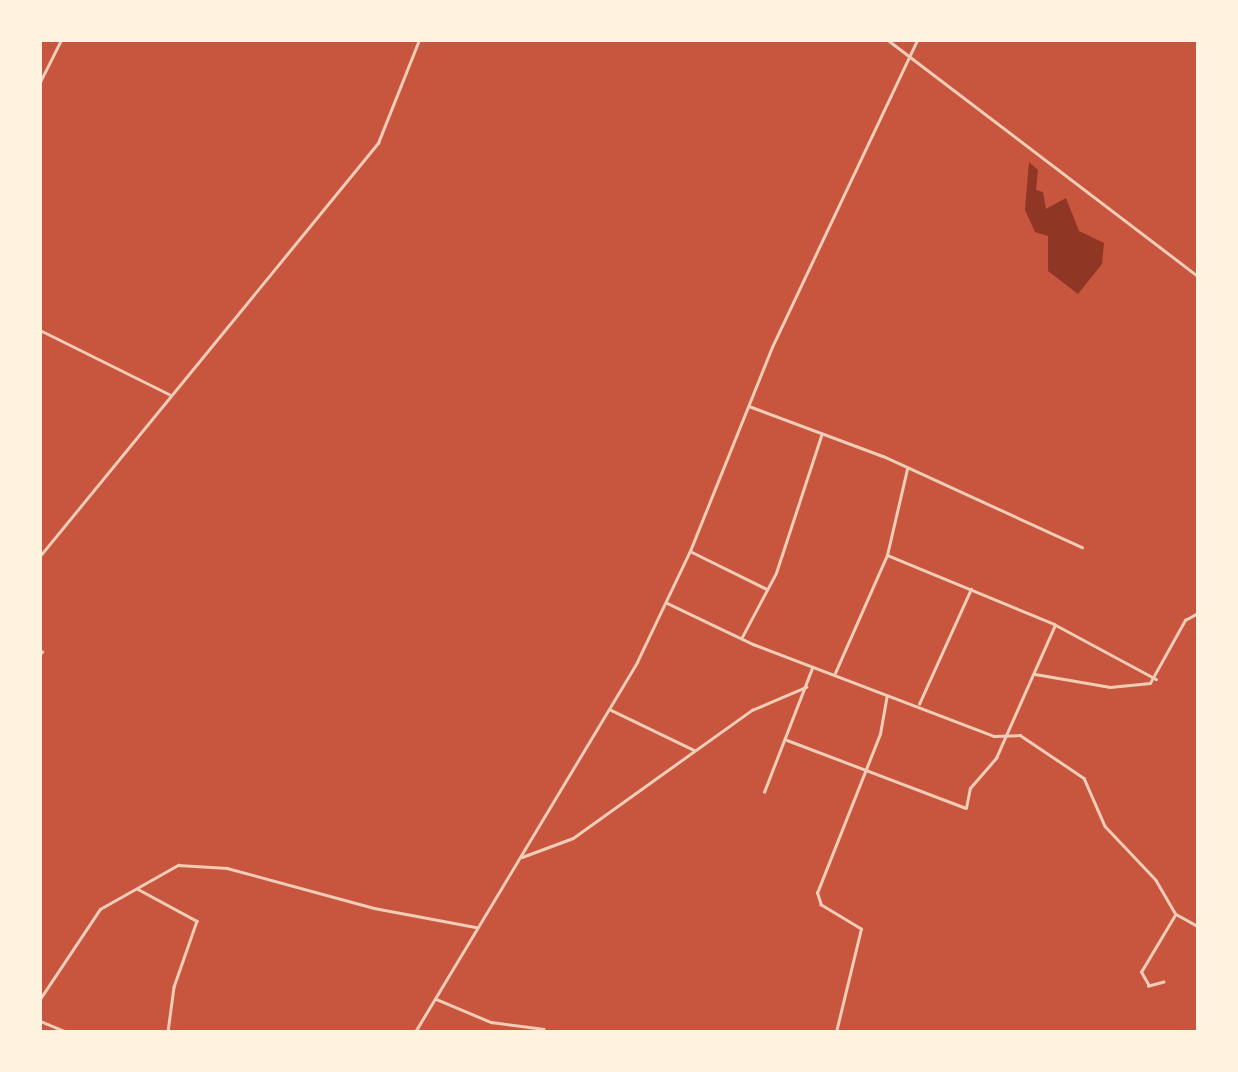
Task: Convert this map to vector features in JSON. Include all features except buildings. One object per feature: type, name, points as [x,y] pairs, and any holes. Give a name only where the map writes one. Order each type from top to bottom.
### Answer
[{"type":"street","points":[[40,82],[62,40]]},
{"type":"street","points":[[40,556],[378,143],[419,40]]},
{"type":"street","points":[[888,40],[1198,276]]},
{"type":"street","points":[[414,1032],[610,710],[666,603],[748,406],[917,40]]},
{"type":"street","points":[[40,330],[170,395]]},
{"type":"street","points":[[748,406],[907,468],[1082,547]]},
{"type":"street","points":[[741,638],[768,590],[822,433]]},
{"type":"street","points":[[835,674],[887,555],[907,468]]},
{"type":"street","points":[[690,551],[768,590]]},
{"type":"street","points":[[887,555],[1056,625],[1156,679]]},
{"type":"street","points":[[918,706],[970,588]]},
{"type":"street","points":[[666,603],[812,667],[994,736],[1020,735],[1084,778],[1104,826],[1156,880],[1176,914],[1198,926]]},
{"type":"street","points":[[1034,674],[1124,688],[1156,679],[1185,620],[1198,613]]},
{"type":"street","points":[[786,740],[966,808],[973,782],[996,758],[1056,625]]},
{"type":"street","points":[[764,792],[812,667]]},
{"type":"street","points":[[520,857],[572,838],[752,710],[806,688]]},
{"type":"street","points":[[836,1032],[862,930],[820,905],[817,893],[866,770],[887,696]]},
{"type":"street","points":[[610,710],[697,750]]},
{"type":"street","points":[[40,999],[100,909],[178,865],[207,864],[478,928]]},
{"type":"street","points":[[137,888],[197,921],[174,987],[168,1032]]},
{"type":"street","points":[[1164,982],[1149,986],[1142,972],[1176,914]]},
{"type":"street","points":[[434,999],[490,1022],[544,1029]]},
{"type":"street","points":[[40,1021],[68,1032]]},
{"type":"shaded area","points":[[1029,162],[1038,170],[1036,190],[1043,192],[1046,209],[1066,198],[1079,231],[1104,243],[1102,264],[1078,294],[1048,271],[1048,236],[1035,232],[1025,210]]}]
